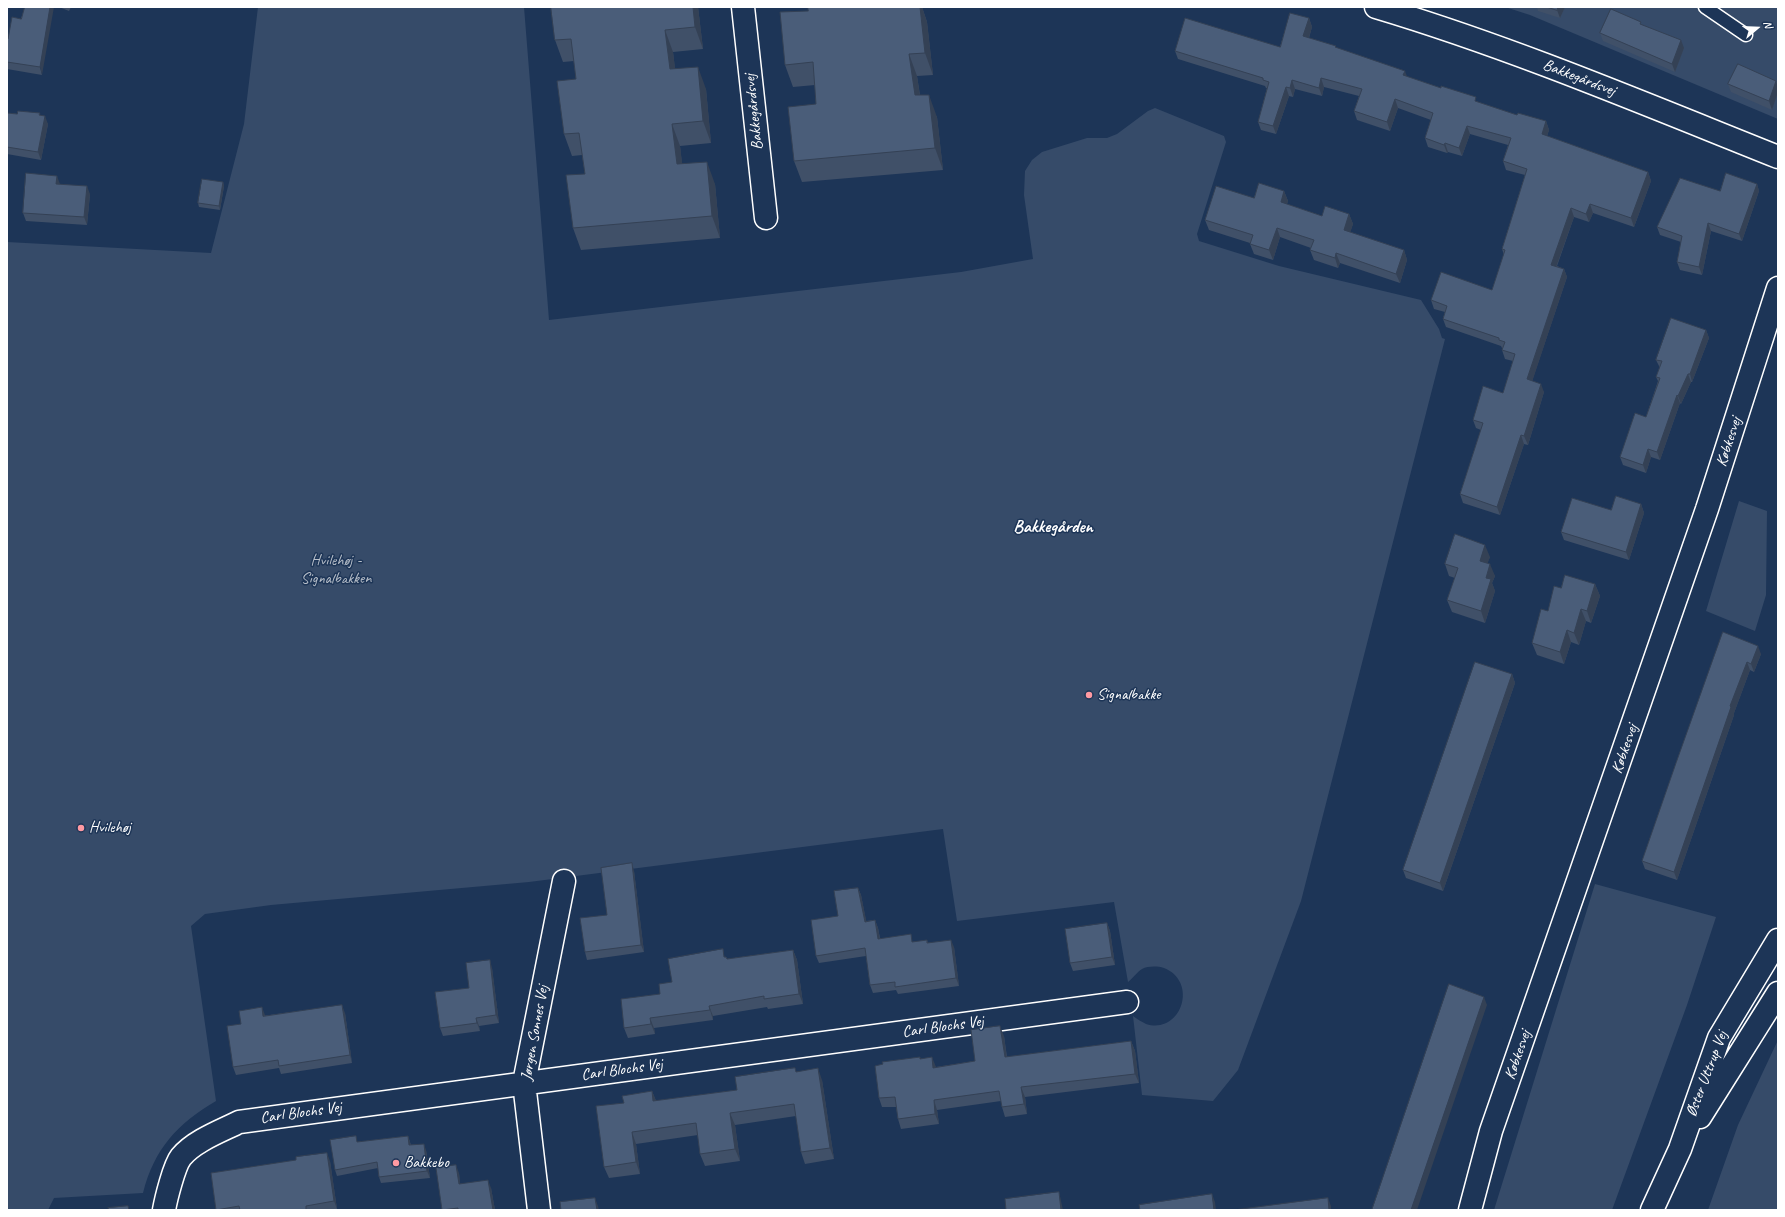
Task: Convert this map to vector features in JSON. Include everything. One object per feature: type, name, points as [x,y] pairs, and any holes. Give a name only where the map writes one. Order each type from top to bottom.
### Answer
[{"type":"street","name":"Bakkegårdsvej","points":[[743,7],[766,218]]},
{"type":"street","name":"Bakkegårdsvej","points":[[1376,7],[1441,26],[1514,53],[1778,157]]},
{"type":"street","name":"Købkesvej","points":[[1470,1210],[1491,1131],[1707,509],[1778,288]]},
{"type":"street","name":"Jørgen Sonnes Vej","points":[[539,1210],[524,1083],[564,881]]},
{"type":"street","name":"Øster Uttrup Vej","points":[[1652,1210],[1680,1149],[1719,1038],[1778,940]]},
{"type":"street","name":"Øster Uttrup Vej","points":[[1680,1149],[1778,993]]},
{"type":"street","name":"Carl Blochs Vej","points":[[164,1210],[172,1180],[181,1158],[201,1141],[239,1122],[1127,1002]]},
{"type":"lane","points":[[1705,7],[1746,35]]},
{"type":"green space","name":"Hvilehøj - Signalbakken","points":[[258,7],[524,7],[549,320],[961,272],[1033,259],[1024,195],[1025,171],[1032,160],[1042,152],[1087,138],[1107,138],[1117,134],[1148,111],[1155,108],[1224,136],[1226,142],[1197,234],[1199,241],[1279,266],[1421,300],[1439,329],[1442,338],[1445,339],[1301,901],[1238,1070],[1213,1101],[1142,1095],[1133,1016],[1146,1024],[1158,1025],[1168,1022],[1176,1015],[1181,1005],[1183,995],[1181,984],[1175,975],[1161,967],[1144,968],[1128,982],[1114,902],[957,921],[943,829],[529,882],[271,905],[205,914],[191,926],[216,1101],[190,1118],[169,1139],[154,1163],[143,1193],[54,1198],[48,1210],[7,1210],[7,242],[211,253],[244,124]]},
{"type":"green space","points":[[1505,7],[1778,7],[1778,119],[1530,15]]},
{"type":"green space","points":[[1739,501],[1767,511],[1766,595],[1755,631],[1706,611]]},
{"type":"green space","points":[[1595,884],[1716,917],[1687,1005],[1612,1210],[1494,1210]]},
{"type":"green space","points":[[1778,1040],[1778,1210],[1708,1210],[1738,1125]]},
{"type":"building","points":[[25,7],[50,7],[40,67],[7,62],[7,39],[12,17],[21,19]]},
{"type":"building","points":[[551,7],[693,7],[695,27],[665,30],[670,69],[698,67],[703,121],[672,124],[677,164],[707,162],[712,216],[573,228],[566,175],[585,174],[579,133],[564,134],[557,81],[576,79],[571,39],[555,40]]},
{"type":"building","points":[[808,7],[920,7],[925,53],[909,54],[915,95],[929,95],[935,148],[794,161],[788,107],[816,104],[813,62],[785,65],[780,12],[808,11]]},
{"type":"building","points":[[1547,7],[1558,7],[1557,10]]},
{"type":"building","points":[[1611,9],[1641,22],[1640,24],[1681,40],[1672,64],[1600,33]]},
{"type":"building","points":[[1290,13],[1309,18],[1303,36],[1336,46],[1335,47],[1405,71],[1403,75],[1441,88],[1441,86],[1476,97],[1475,101],[1517,115],[1518,113],[1546,121],[1542,134],[1648,172],[1631,218],[1590,204],[1586,214],[1571,208],[1551,265],[1564,269],[1527,379],[1541,384],[1524,436],[1521,435],[1497,507],[1460,494],[1483,423],[1473,420],[1483,386],[1503,393],[1515,354],[1502,350],[1505,342],[1499,340],[1499,338],[1443,319],[1447,306],[1431,300],[1441,272],[1492,290],[1505,250],[1502,249],[1527,169],[1503,161],[1511,138],[1467,126],[1459,148],[1445,143],[1444,145],[1425,138],[1433,113],[1395,99],[1387,122],[1354,111],[1362,89],[1321,78],[1319,88],[1292,80],[1290,88],[1286,87],[1273,126],[1258,122],[1269,82],[1263,80],[1263,78],[1175,51],[1185,18],[1280,47]]},
{"type":"building","points":[[1738,64],[1776,81],[1769,101],[1728,84]]},
{"type":"building","points":[[18,111],[40,113],[39,115],[45,116],[38,152],[7,147],[7,113],[17,114]]},
{"type":"building","points":[[26,173],[57,176],[56,184],[87,186],[84,217],[23,213]]},
{"type":"building","points":[[1726,173],[1757,184],[1739,234],[1708,223],[1699,267],[1677,262],[1682,236],[1657,227],[1680,178],[1720,191]]},
{"type":"building","points":[[202,179],[223,182],[219,206],[198,203]]},
{"type":"building","points":[[1259,183],[1284,191],[1281,202],[1322,216],[1325,206],[1349,214],[1344,230],[1404,250],[1396,274],[1336,253],[1335,258],[1310,250],[1314,240],[1277,228],[1269,250],[1250,244],[1253,235],[1205,220],[1216,186],[1254,198]]},
{"type":"building","points":[[1671,318],[1706,330],[1690,374],[1688,374],[1678,396],[1677,395],[1657,452],[1648,449],[1643,465],[1620,457],[1635,413],[1646,417],[1660,378],[1656,377],[1662,361],[1656,360]]},
{"type":"building","points":[[1616,496],[1641,504],[1626,552],[1561,532],[1572,498],[1611,510]]},
{"type":"building","points":[[1455,534],[1485,545],[1480,561],[1490,564],[1486,578],[1491,579],[1481,611],[1447,600],[1458,568],[1445,564]]},
{"type":"building","points":[[1565,575],[1595,584],[1587,611],[1581,609],[1574,633],[1567,630],[1560,652],[1532,643],[1541,609],[1548,611],[1554,586],[1561,588]]},
{"type":"building","points":[[1723,632],[1758,646],[1751,664],[1747,662],[1730,706],[1731,707],[1674,872],[1642,861]]},
{"type":"building","points":[[1475,662],[1512,674],[1440,883],[1403,870]]},
{"type":"building","points":[[632,863],[641,945],[585,952],[580,918],[607,915],[601,868]]},
{"type":"building","points":[[858,888],[865,922],[875,920],[878,939],[911,934],[912,942],[927,940],[927,943],[951,940],[956,978],[895,987],[895,982],[870,985],[865,948],[816,956],[811,920],[838,916],[834,891]]},
{"type":"building","points":[[1107,923],[1112,957],[1070,963],[1065,929]]},
{"type":"building","points":[[723,949],[724,957],[727,959],[793,950],[799,994],[764,999],[764,996],[709,1006],[710,1010],[650,1018],[651,1024],[624,1028],[621,999],[660,994],[659,984],[672,982],[668,959]]},
{"type":"building","points":[[490,960],[496,1015],[476,1018],[477,1023],[440,1028],[435,992],[469,988],[466,963]]},
{"type":"building","points":[[1449,984],[1484,997],[1411,1210],[1372,1210]]},
{"type":"building","points":[[342,1005],[350,1055],[279,1066],[278,1060],[233,1067],[227,1026],[241,1024],[239,1011],[262,1007],[263,1016]]},
{"type":"building","points":[[1000,1026],[1005,1057],[1131,1041],[1135,1074],[1021,1087],[1024,1104],[1002,1107],[999,1091],[934,1100],[935,1114],[898,1119],[895,1097],[879,1098],[875,1066],[883,1064],[882,1062],[920,1057],[920,1059],[932,1057],[933,1068],[975,1061],[971,1030]]},
{"type":"building","points":[[795,1068],[796,1072],[818,1068],[830,1148],[801,1152],[794,1104],[730,1113],[735,1149],[700,1154],[696,1123],[632,1132],[636,1162],[604,1167],[596,1106],[624,1103],[622,1096],[652,1091],[653,1101],[737,1090],[735,1077]]},
{"type":"building","points":[[356,1136],[357,1142],[408,1136],[409,1145],[424,1144],[427,1171],[379,1177],[377,1162],[335,1170],[330,1140]]},
{"type":"building","points":[[327,1153],[334,1201],[306,1206],[306,1210],[240,1210],[239,1206],[216,1210],[211,1173],[296,1160],[296,1157]]},
{"type":"building","points":[[456,1165],[459,1184],[488,1180],[493,1210],[458,1210],[458,1208],[442,1210],[436,1168]]},
{"type":"building","points":[[1059,1192],[1061,1210],[1006,1210],[1005,1199]]},
{"type":"building","points":[[1212,1194],[1214,1210],[1140,1210],[1139,1205]]},
{"type":"building","points":[[595,1198],[597,1210],[561,1210],[560,1202]]},
{"type":"building","points":[[1328,1198],[1329,1210],[1234,1210]]},
{"type":"building","points":[[128,1206],[129,1210],[109,1210],[108,1208]]},
{"type":"place","name":"Signalbakke","points":[[1089,695]]},
{"type":"place","name":"Hvilehøj","points":[[81,828]]},
{"type":"place","name":"Bakkebo","points":[[396,1163]]},
{"type":"district","name":"Bakkegården","points":[[1053,527]]}]
